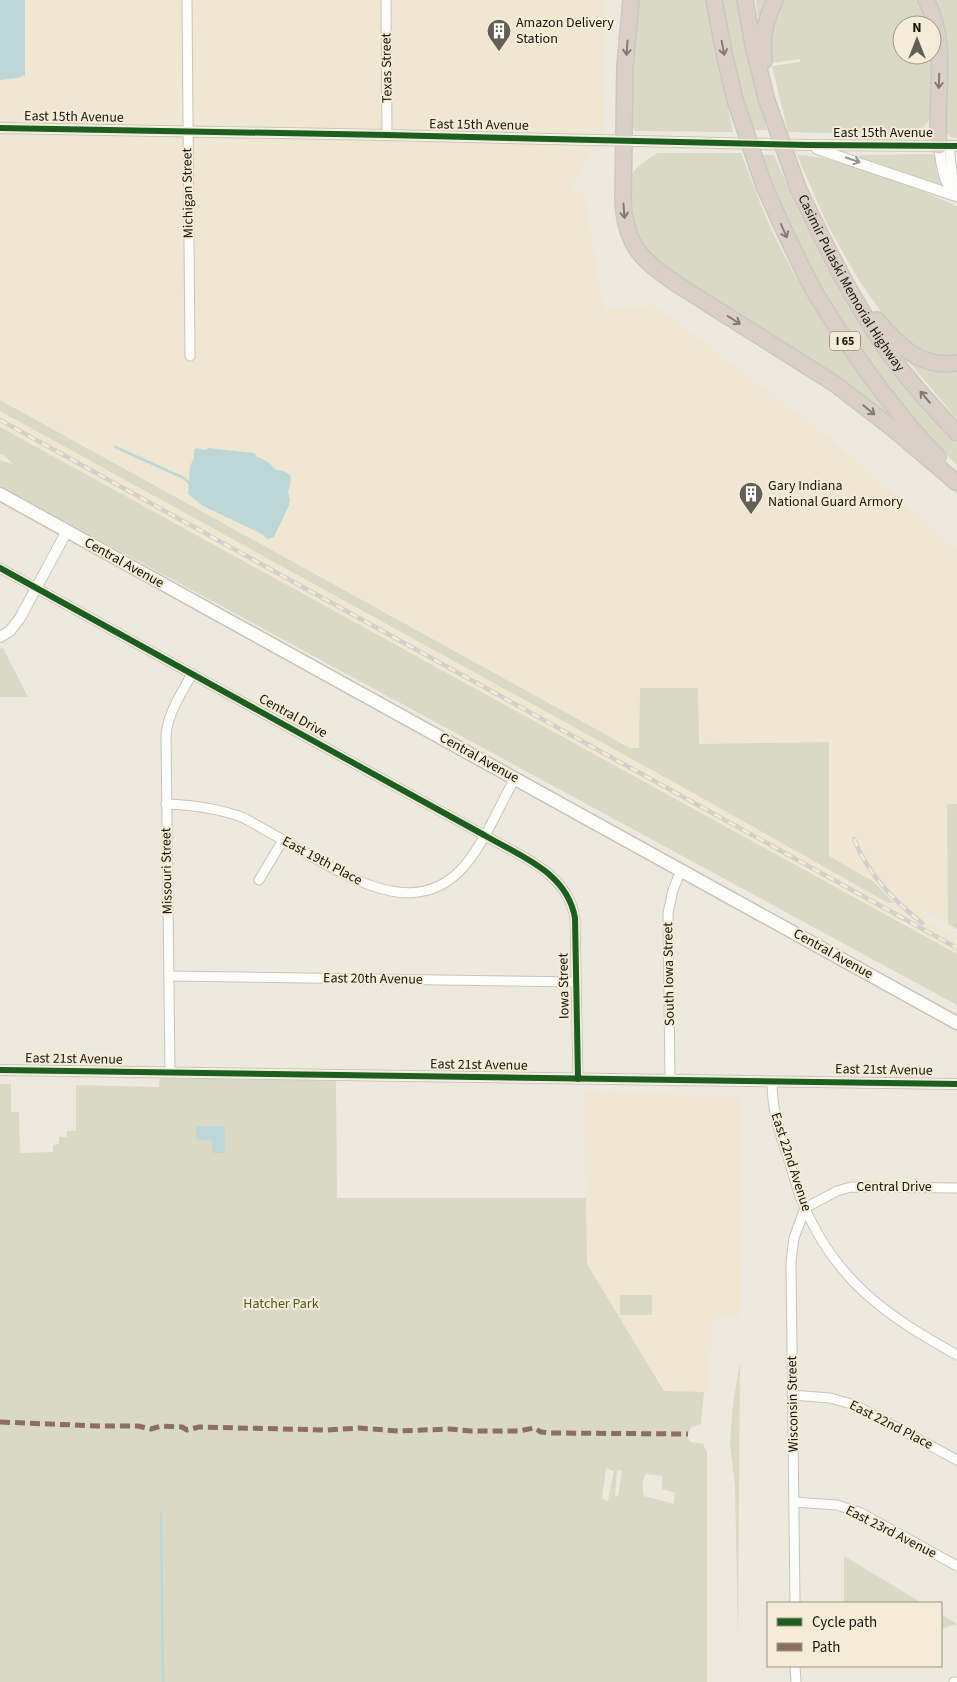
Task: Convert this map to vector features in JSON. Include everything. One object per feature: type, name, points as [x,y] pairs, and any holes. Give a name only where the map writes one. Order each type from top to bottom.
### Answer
[{"type":"highway","points":[[631,0],[626,66],[624,220],[638,253],[651,266],[674,283],[776,345],[834,384],[892,428],[957,484]]},
{"type":"highway","name":"I 65","points":[[714,0],[735,100],[764,186],[791,246],[853,354],[928,447],[957,474]]},
{"type":"highway","name":"Casimir Pulaski Memorial Highway","points":[[745,0],[753,45],[766,97],[798,188],[841,276],[886,349],[925,398],[957,433]]},
{"type":"highway","points":[[766,97],[763,40],[769,12],[775,0]]},
{"type":"highway","points":[[926,0],[937,27],[939,43],[937,127],[948,146]]},
{"type":"highway","points":[[841,276],[904,350],[919,358],[935,363],[957,364]]},
{"type":"main road","name":"Central Avenue","points":[[0,494],[957,1023]]},
{"type":"street","name":"Michigan Street","points":[[187,0],[190,356]]},
{"type":"street","name":"Texas Street","points":[[386,0],[387,135]]},
{"type":"street","name":"East 15th Avenue","points":[[0,128],[387,135],[624,142],[948,146]]},
{"type":"street","points":[[806,145],[957,196]]},
{"type":"street","points":[[948,146],[953,180],[957,184]]},
{"type":"street","points":[[948,146],[944,176],[947,186],[957,196]]},
{"type":"street","points":[[0,637],[17,622],[67,531]]},
{"type":"street","name":"Central Drive","points":[[0,568],[546,870],[556,879],[567,894]]},
{"type":"street","name":"Missouri Street","points":[[170,1073],[166,728],[192,674]]},
{"type":"street","name":"East 19th Place","points":[[166,804],[207,807],[244,818],[359,882],[385,890],[410,892],[432,889],[451,878],[471,858],[515,778]]},
{"type":"street","points":[[259,880],[283,840]]},
{"type":"street","name":"South Iowa Street","points":[[670,1080],[668,913],[673,890],[681,870]]},
{"type":"street","name":"Iowa Street","points":[[567,894],[575,918],[578,1079]]},
{"type":"street","name":"East 20th Avenue","points":[[169,976],[576,982]]},
{"type":"street","name":"East 21st Avenue","points":[[0,1070],[957,1084]]},
{"type":"street","name":"East 22nd Avenue","points":[[772,1081],[772,1104],[775,1119],[805,1208],[814,1227],[833,1257],[858,1288],[892,1316],[917,1333],[957,1355]]},
{"type":"street","name":"Central Drive","points":[[805,1208],[836,1191],[851,1187],[957,1188]]},
{"type":"street","name":"Wisconsin Street","points":[[795,1602],[792,1254],[794,1238],[805,1208]]},
{"type":"street","name":"East 22nd Place","points":[[792,1394],[830,1398],[855,1405],[957,1460]]},
{"type":"street","name":"East 23rd Avenue","points":[[794,1502],[837,1505],[861,1513],[957,1566]]},
{"type":"street","points":[[796,1667],[796,1682]]},
{"type":"shaded area","points":[[0,0],[606,0],[604,129],[574,180],[573,190],[584,191],[604,309],[654,305],[825,434],[957,550],[957,804],[947,805],[948,924],[913,904],[932,923],[957,937],[957,954],[0,427],[0,411],[679,785],[888,903],[894,903],[903,899],[829,856],[829,742],[698,744],[698,688],[640,688],[639,749],[630,748],[0,399]]},
{"type":"shaded area","points":[[584,1093],[742,1095],[740,1317],[712,1319],[709,1392],[664,1391],[587,1264]]},
{"type":"green space","points":[[637,0],[706,0],[733,132],[635,131],[629,121],[632,43]]},
{"type":"green space","points":[[721,0],[739,0],[749,60],[767,130],[750,130],[737,83]]},
{"type":"green space","points":[[756,0],[770,0],[761,17],[758,16]]},
{"type":"green space","points":[[784,0],[917,0],[925,15],[892,15],[892,65],[932,65],[931,117],[924,126],[910,135],[788,132],[772,66],[800,62],[800,59],[771,63],[773,23]]},
{"type":"green space","points":[[933,0],[957,0],[957,138],[948,135],[943,127],[946,46],[942,15],[939,15]]},
{"type":"green space","points":[[658,153],[741,153],[774,234],[805,293],[850,362],[899,427],[835,377],[792,348],[665,270],[656,262],[638,237],[632,217],[629,183],[631,175],[636,169]]},
{"type":"green space","points":[[932,154],[936,158],[937,174],[941,183],[939,186],[860,158],[860,155]]},
{"type":"green space","points":[[758,155],[774,155],[799,212],[845,299],[892,366],[945,432],[957,443],[957,465],[926,435],[850,338],[805,259]]},
{"type":"green space","points":[[797,155],[817,157],[858,167],[899,181],[957,206],[957,357],[939,356],[922,350],[904,341],[891,326],[858,279],[827,224]]},
{"type":"green space","points":[[904,356],[957,369],[957,419]]},
{"type":"green space","points":[[0,400],[630,748],[639,748],[640,688],[698,688],[699,744],[829,742],[829,856],[874,882],[894,903],[888,903],[679,785],[0,411]]},
{"type":"green space","points":[[0,427],[957,954],[957,1005],[0,486],[0,460],[12,464],[5,456],[0,454]]},
{"type":"green space","points":[[3,648],[28,697],[0,697],[0,649]]},
{"type":"green space","points":[[947,804],[957,804],[957,929],[948,924]]},
{"type":"green space","name":"Hatcher Park","points":[[160,1078],[336,1081],[337,1198],[586,1198],[587,1264],[664,1391],[704,1392],[701,1424],[691,1427],[687,1437],[690,1442],[703,1444],[707,1452],[707,1682],[0,1682],[0,1084],[11,1084],[11,1112],[19,1112],[20,1153],[53,1152],[53,1145],[59,1144],[59,1137],[67,1137],[67,1131],[76,1131],[76,1085],[159,1087]],"holes":[[[606,1468],[614,1471],[608,1501],[602,1499]],[[617,1471],[622,1471],[618,1496],[615,1497]],[[646,1474],[662,1476],[662,1489],[675,1493],[674,1504],[644,1496],[644,1478]]]},
{"type":"green space","points":[[620,1295],[652,1295],[652,1315],[620,1315]]},
{"type":"green space","points":[[740,1362],[738,1640],[735,1487],[730,1442],[733,1404]]},
{"type":"green space","points":[[844,1556],[920,1602],[844,1602]]},
{"type":"green space","points":[[942,1615],[957,1624],[942,1629]]},
{"type":"water","points":[[0,0],[25,0],[25,75],[18,78],[0,80]]},
{"type":"water","points":[[196,448],[255,453],[256,456],[268,462],[276,470],[284,471],[291,476],[288,492],[289,505],[274,537],[267,539],[262,534],[203,506],[188,494],[190,466]]},
{"type":"water","points":[[196,1126],[225,1126],[225,1153],[212,1153],[212,1140],[196,1140]]},
{"type":"waterway","points":[[115,447],[184,478],[189,483]]},
{"type":"waterway","points":[[161,1513],[163,1682]]},
{"type":"railway","points":[[0,420],[957,948]]},
{"type":"railway","points":[[854,839],[866,864],[882,886],[922,923]]},
{"type":"marked path","points":[[0,1422],[138,1426],[151,1429],[161,1426],[182,1427],[187,1430],[199,1427],[327,1430],[359,1428],[398,1431],[450,1429],[519,1431],[534,1428],[541,1432],[550,1433],[688,1434]]},
{"type":"cycle path","points":[[0,128],[807,145],[957,146]]},
{"type":"cycle path","points":[[0,568],[527,858],[552,877],[570,902],[575,918],[578,1079]]},
{"type":"cycle path","points":[[0,1070],[957,1084]]},
{"type":"place","name":"Amazon Delivery Station","points":[[499,52]]},
{"type":"place","name":"Gary Indiana National Guard Armory","points":[[751,515]]}]
